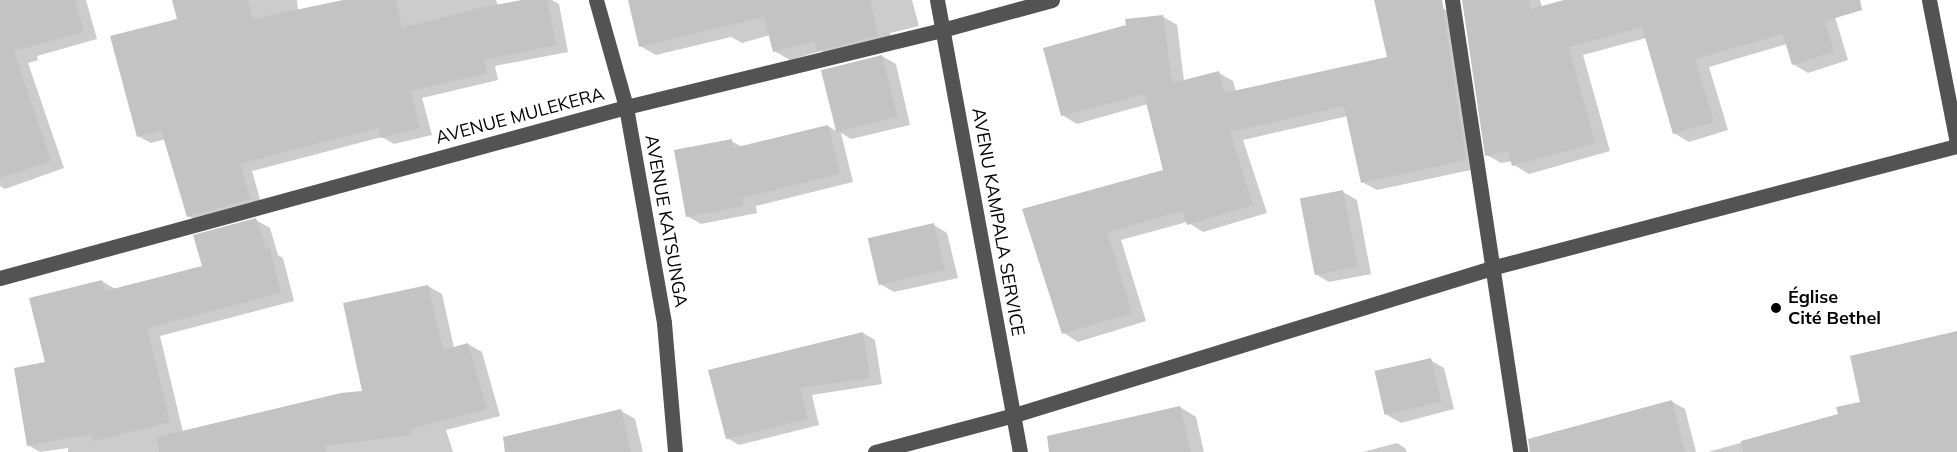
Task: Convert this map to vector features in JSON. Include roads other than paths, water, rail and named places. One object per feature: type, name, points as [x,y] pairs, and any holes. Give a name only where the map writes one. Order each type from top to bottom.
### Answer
[{"type":"street","name":"AVENUE KATSUNGA","points":[[596,0],[626,107],[664,323],[675,452]]},
{"type":"street","name":"AVENU KAMPALA SERVICE","points":[[937,0],[1020,452]]},
{"type":"street","name":"AVENUE MULEKERA","points":[[0,278],[626,107],[942,30],[1052,0]]},
{"type":"street","points":[[1452,0],[1520,452]]},
{"type":"street","points":[[875,452],[1014,415],[1491,268],[1957,145],[1929,0]]},
{"type":"place","name":"Église Cité Bethel","points":[[1776,308]]}]
